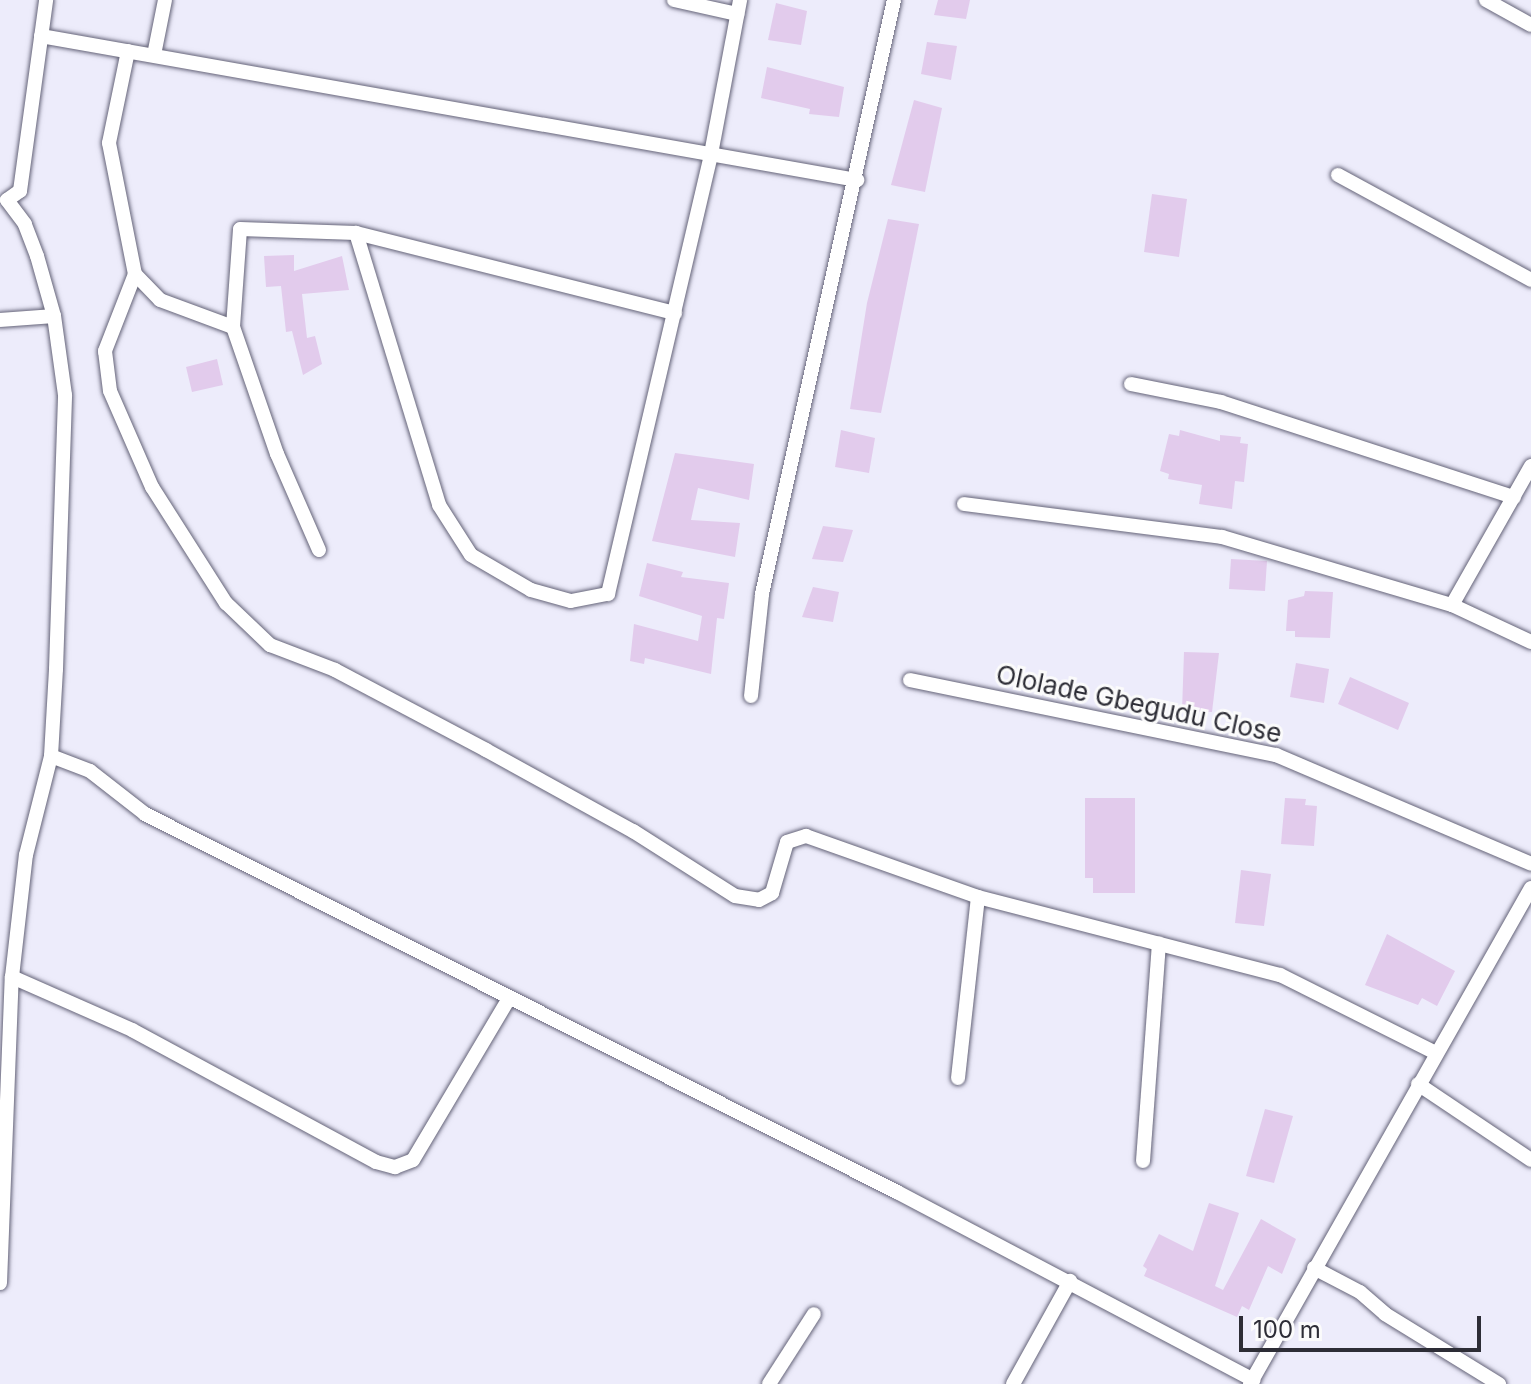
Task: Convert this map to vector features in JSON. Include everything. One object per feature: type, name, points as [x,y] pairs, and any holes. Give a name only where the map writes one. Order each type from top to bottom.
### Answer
[{"type":"street","points":[[0,1283],[12,977],[26,855],[51,756],[65,395],[54,316],[25,224],[4,201],[20,191],[46,0]]},
{"type":"street","points":[[154,55],[165,0]]},
{"type":"street","points":[[356,233],[439,505],[471,555],[531,590],[571,601],[608,594],[711,154],[739,7],[674,0]]},
{"type":"street","points":[[751,696],[762,594],[857,180],[894,0]]},
{"type":"street","points":[[1486,0],[1531,25]]},
{"type":"street","points":[[41,36],[857,180]]},
{"type":"street","points":[[128,51],[109,143],[135,274],[105,351],[110,391],[152,487],[226,603],[270,645],[335,670],[486,750],[633,831],[735,896],[759,900],[772,893],[787,842],[806,836],[978,897],[1280,975],[1436,1053]]},
{"type":"street","points":[[1338,175],[1531,280]]},
{"type":"street","points":[[319,550],[277,454],[233,327],[240,229],[356,233],[675,313]]},
{"type":"street","points":[[135,274],[160,300],[233,327]]},
{"type":"street","points":[[0,320],[54,316]]},
{"type":"street","points":[[1131,384],[1221,402],[1514,497]]},
{"type":"street","points":[[1452,605],[1531,466]]},
{"type":"street","points":[[964,504],[1222,537],[1452,605],[1531,642]]},
{"type":"street","name":"Ololade Gbegudu Close","points":[[910,680],[1276,755],[1531,864]]},
{"type":"street","points":[[51,756],[90,771],[145,814],[508,1000],[1070,1281],[1252,1382],[1418,1084],[1526,908],[1531,888]]},
{"type":"street","points":[[958,1078],[978,897]]},
{"type":"street","points":[[1143,1161],[1159,944]]},
{"type":"street","points":[[12,977],[132,1030],[376,1162],[395,1167],[413,1160],[508,1000]]},
{"type":"street","points":[[1418,1084],[1531,1160]]},
{"type":"street","points":[[1314,1268],[1360,1292],[1385,1314],[1493,1382]]},
{"type":"street","points":[[1013,1384],[1070,1281]]},
{"type":"street","points":[[769,1384],[814,1314]]},
{"type":"building","points":[[938,0],[970,0],[966,19],[934,15]]},
{"type":"building","points":[[776,3],[807,11],[801,45],[768,40]]},
{"type":"building","points":[[927,42],[957,46],[951,80],[921,74]]},
{"type":"building","points":[[767,67],[844,87],[839,117],[809,114],[810,109],[761,98]]},
{"type":"building","points":[[914,100],[942,108],[925,192],[891,185]]},
{"type":"building","points":[[1152,194],[1187,199],[1179,257],[1144,252]]},
{"type":"building","points":[[888,219],[919,224],[881,413],[850,409],[867,303]]},
{"type":"building","points":[[294,255],[294,271],[342,256],[349,290],[302,294],[307,338],[315,336],[322,364],[303,375],[292,331],[286,332],[281,286],[266,287],[264,256]]},
{"type":"building","points":[[217,359],[223,385],[192,392],[186,367]]},
{"type":"building","points":[[841,430],[875,438],[869,473],[835,467]]},
{"type":"building","points":[[1180,430],[1220,441],[1220,435],[1241,437],[1240,443],[1248,444],[1244,482],[1235,481],[1232,509],[1199,504],[1202,485],[1168,479],[1169,474],[1160,471],[1169,434],[1179,436]]},
{"type":"building","points":[[675,453],[754,464],[749,500],[698,488],[691,520],[740,523],[735,557],[652,541]]},
{"type":"building","points":[[823,526],[853,530],[843,562],[812,559]]},
{"type":"building","points":[[1231,559],[1267,561],[1265,591],[1229,589]]},
{"type":"building","points":[[647,563],[683,572],[681,577],[729,583],[724,619],[717,618],[711,674],[645,658],[644,664],[630,661],[634,624],[698,641],[702,616],[639,596]]},
{"type":"building","points":[[813,587],[839,592],[833,622],[802,617]]},
{"type":"building","points":[[1305,591],[1333,592],[1330,638],[1295,637],[1295,631],[1286,631],[1288,600],[1304,596]]},
{"type":"building","points":[[1184,652],[1219,653],[1212,712],[1182,711]]},
{"type":"building","points":[[1296,663],[1329,669],[1324,703],[1290,697]]},
{"type":"building","points":[[1350,677],[1409,703],[1398,730],[1338,704]]},
{"type":"building","points":[[1085,798],[1135,798],[1135,893],[1093,893],[1093,878],[1085,878]]},
{"type":"building","points":[[1285,798],[1306,799],[1305,805],[1317,806],[1314,846],[1281,844]]},
{"type":"building","points":[[1241,870],[1271,874],[1264,926],[1235,923]]},
{"type":"building","points":[[1387,934],[1455,971],[1437,1006],[1422,998],[1418,1005],[1365,985]]},
{"type":"building","points":[[1265,1109],[1293,1116],[1274,1183],[1246,1176]]},
{"type":"building","points":[[1209,1203],[1239,1213],[1215,1286],[1223,1290],[1261,1219],[1296,1239],[1282,1274],[1268,1266],[1249,1310],[1242,1306],[1237,1317],[1144,1276],[1147,1269],[1143,1266],[1159,1234],[1193,1251]]}]
